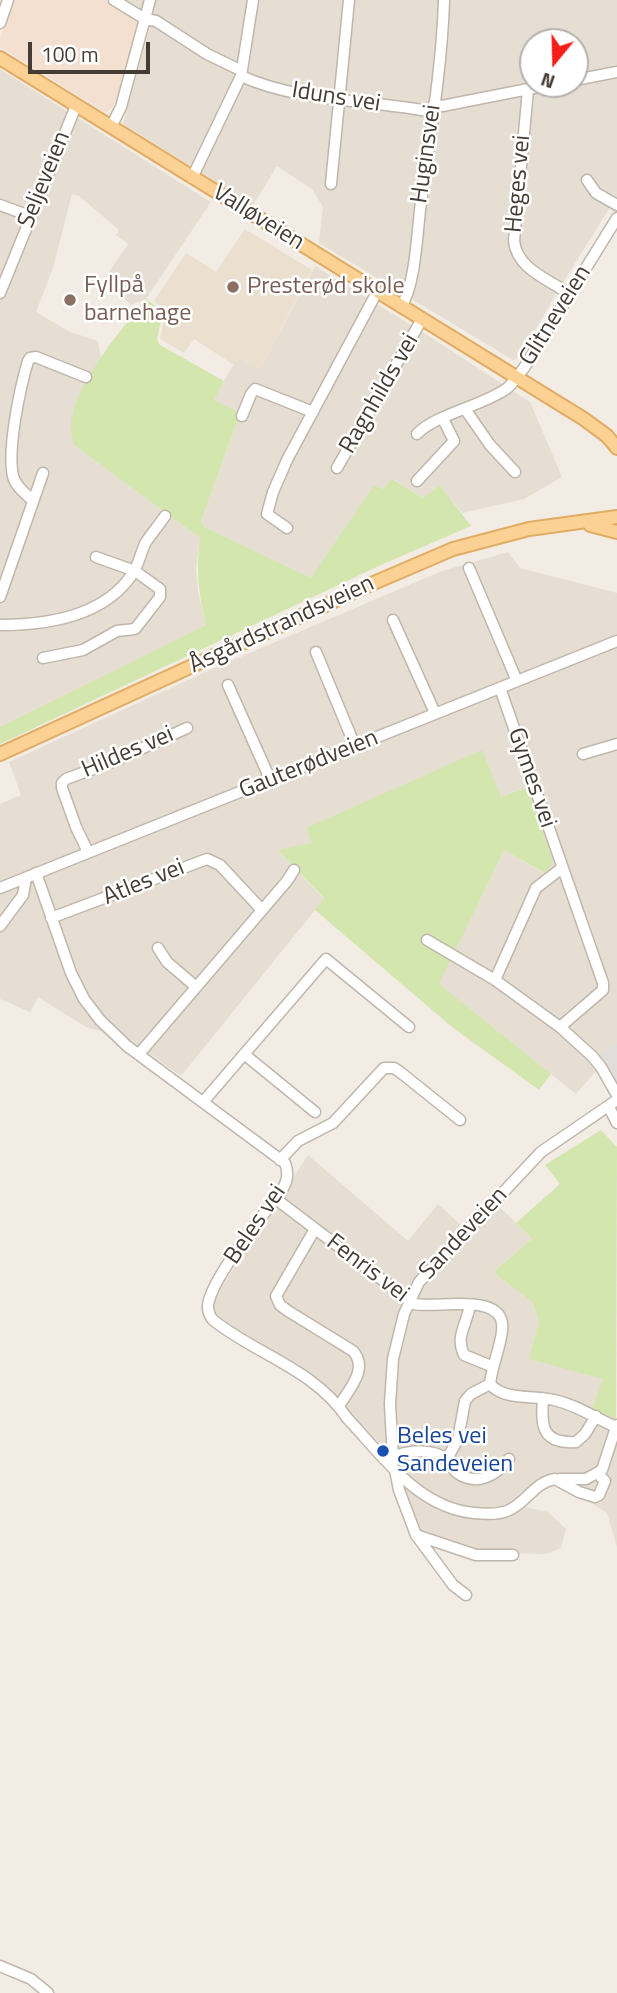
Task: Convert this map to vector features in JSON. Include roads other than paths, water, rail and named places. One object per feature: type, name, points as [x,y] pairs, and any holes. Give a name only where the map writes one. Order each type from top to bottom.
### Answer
[{"type":"main road","name":"Valløveien","points":[[0,58],[596,427],[617,448]]},
{"type":"main road","name":"Åsgårdstrandsveien","points":[[0,754],[440,554],[505,534],[617,517]]},
{"type":"main road","name":"Åsgårdstrandsveien","points":[[572,524],[617,532]]},
{"type":"street","points":[[0,23],[8,0]]},
{"type":"street","name":"Iduns vei","points":[[114,0],[145,19],[156,21],[242,74],[281,90],[338,99],[433,108],[519,92]]},
{"type":"street","points":[[111,127],[121,107],[150,0]]},
{"type":"street","points":[[192,178],[242,74],[253,0]]},
{"type":"street","points":[[331,184],[349,0]]},
{"type":"street","name":"Huginsvei","points":[[401,306],[408,295],[433,108],[444,0]]},
{"type":"street","points":[[589,77],[617,72]]},
{"type":"street","name":"Heges vei","points":[[527,98],[514,251],[531,270],[568,293]]},
{"type":"street","name":"Seljeveien","points":[[0,293],[76,106]]},
{"type":"street","points":[[587,180],[596,193],[617,205]]},
{"type":"street","points":[[0,205],[30,216]]},
{"type":"street","name":"Glitneveien","points":[[516,377],[617,218]]},
{"type":"street","points":[[287,528],[271,519],[267,509],[287,460],[377,292]]},
{"type":"street","name":"Ragnhilds vei","points":[[337,468],[422,319]]},
{"type":"street","points":[[33,501],[15,482],[12,470],[17,407],[28,361],[36,357],[86,377]]},
{"type":"street","points":[[417,434],[429,424],[508,388],[516,377]]},
{"type":"street","points":[[242,416],[255,389],[313,412]]},
{"type":"street","points":[[465,409],[490,445],[515,472]]},
{"type":"street","points":[[417,481],[454,441],[443,419]]},
{"type":"street","points":[[0,597],[44,473]]},
{"type":"street","points":[[0,625],[46,622],[83,613],[111,597],[135,571],[145,545],[165,516]]},
{"type":"street","points":[[43,658],[83,650],[117,631],[135,629],[161,594],[160,589],[135,571],[96,557]]},
{"type":"street","points":[[469,569],[517,681]]},
{"type":"street","points":[[393,620],[435,713]]},
{"type":"street","name":"Gauterødveien","points":[[0,888],[617,641]]},
{"type":"street","points":[[316,652],[355,746]]},
{"type":"street","points":[[228,685],[270,779]]},
{"type":"street","name":"Gymes vei","points":[[500,688],[603,983],[603,990],[596,998],[560,1027]]},
{"type":"street","name":"Hildes vei","points":[[88,852],[62,788],[65,779],[112,762],[187,728]]},
{"type":"street","points":[[583,754],[617,744]]},
{"type":"street","name":"Atles vei","points":[[51,918],[207,859],[220,865],[261,909]]},
{"type":"street","points":[[495,980],[536,888],[562,868]]},
{"type":"street","points":[[139,1054],[294,870]]},
{"type":"street","points":[[0,926],[23,895],[31,876]]},
{"type":"street","name":"Beles vei","points":[[31,876],[84,999],[114,1035],[285,1163],[287,1182],[222,1276],[210,1297],[209,1316],[222,1328],[298,1370],[339,1406],[347,1418],[415,1489],[439,1505],[481,1514],[506,1512],[548,1480],[586,1479],[597,1474]]},
{"type":"street","points":[[427,940],[495,980],[560,1027],[592,1056],[614,1101],[617,1123]]},
{"type":"street","points":[[158,948],[167,962],[195,986]]},
{"type":"street","points":[[202,1102],[326,959],[409,1027]]},
{"type":"street","points":[[244,1054],[314,1112]]},
{"type":"street","points":[[281,1160],[306,1136],[333,1123],[384,1068],[394,1068],[400,1072],[460,1120]]},
{"type":"street","name":"Sandeveien","points":[[466,1595],[448,1579],[416,1535],[399,1490],[393,1464],[390,1404],[392,1373],[396,1345],[409,1301],[428,1271],[541,1152],[614,1101]]},
{"type":"street","name":"Fenris vei","points":[[276,1199],[409,1301],[424,1306],[454,1303],[490,1307],[499,1317],[502,1331],[490,1384]]},
{"type":"street","points":[[315,1229],[276,1296],[280,1305],[288,1311],[357,1356],[360,1369],[339,1406]]},
{"type":"street","points":[[470,1305],[460,1347],[464,1355],[492,1366]]},
{"type":"street","points":[[447,1459],[458,1439],[465,1401],[471,1394],[490,1384],[503,1393],[543,1398],[570,1405],[615,1426],[602,1470],[597,1474],[606,1481],[599,1495],[595,1497],[579,1492],[559,1479]]},
{"type":"street","points":[[543,1398],[542,1428],[550,1436],[563,1441],[576,1442],[585,1434],[596,1416]]},
{"type":"street","points":[[393,1464],[397,1455],[417,1451],[447,1459],[456,1472],[478,1478],[495,1475],[509,1459]]},
{"type":"street","points":[[416,1535],[476,1555],[513,1555]]},
{"type":"street","points":[[0,1966],[31,1979],[48,1993]]},
{"type":"place","name":"Presterød skole","points":[[233,287]]},
{"type":"place","name":"Fyllpå barnehage","points":[[70,300]]},
{"type":"place","name":"Beles vei Sandeveien","points":[[383,1451]]}]
